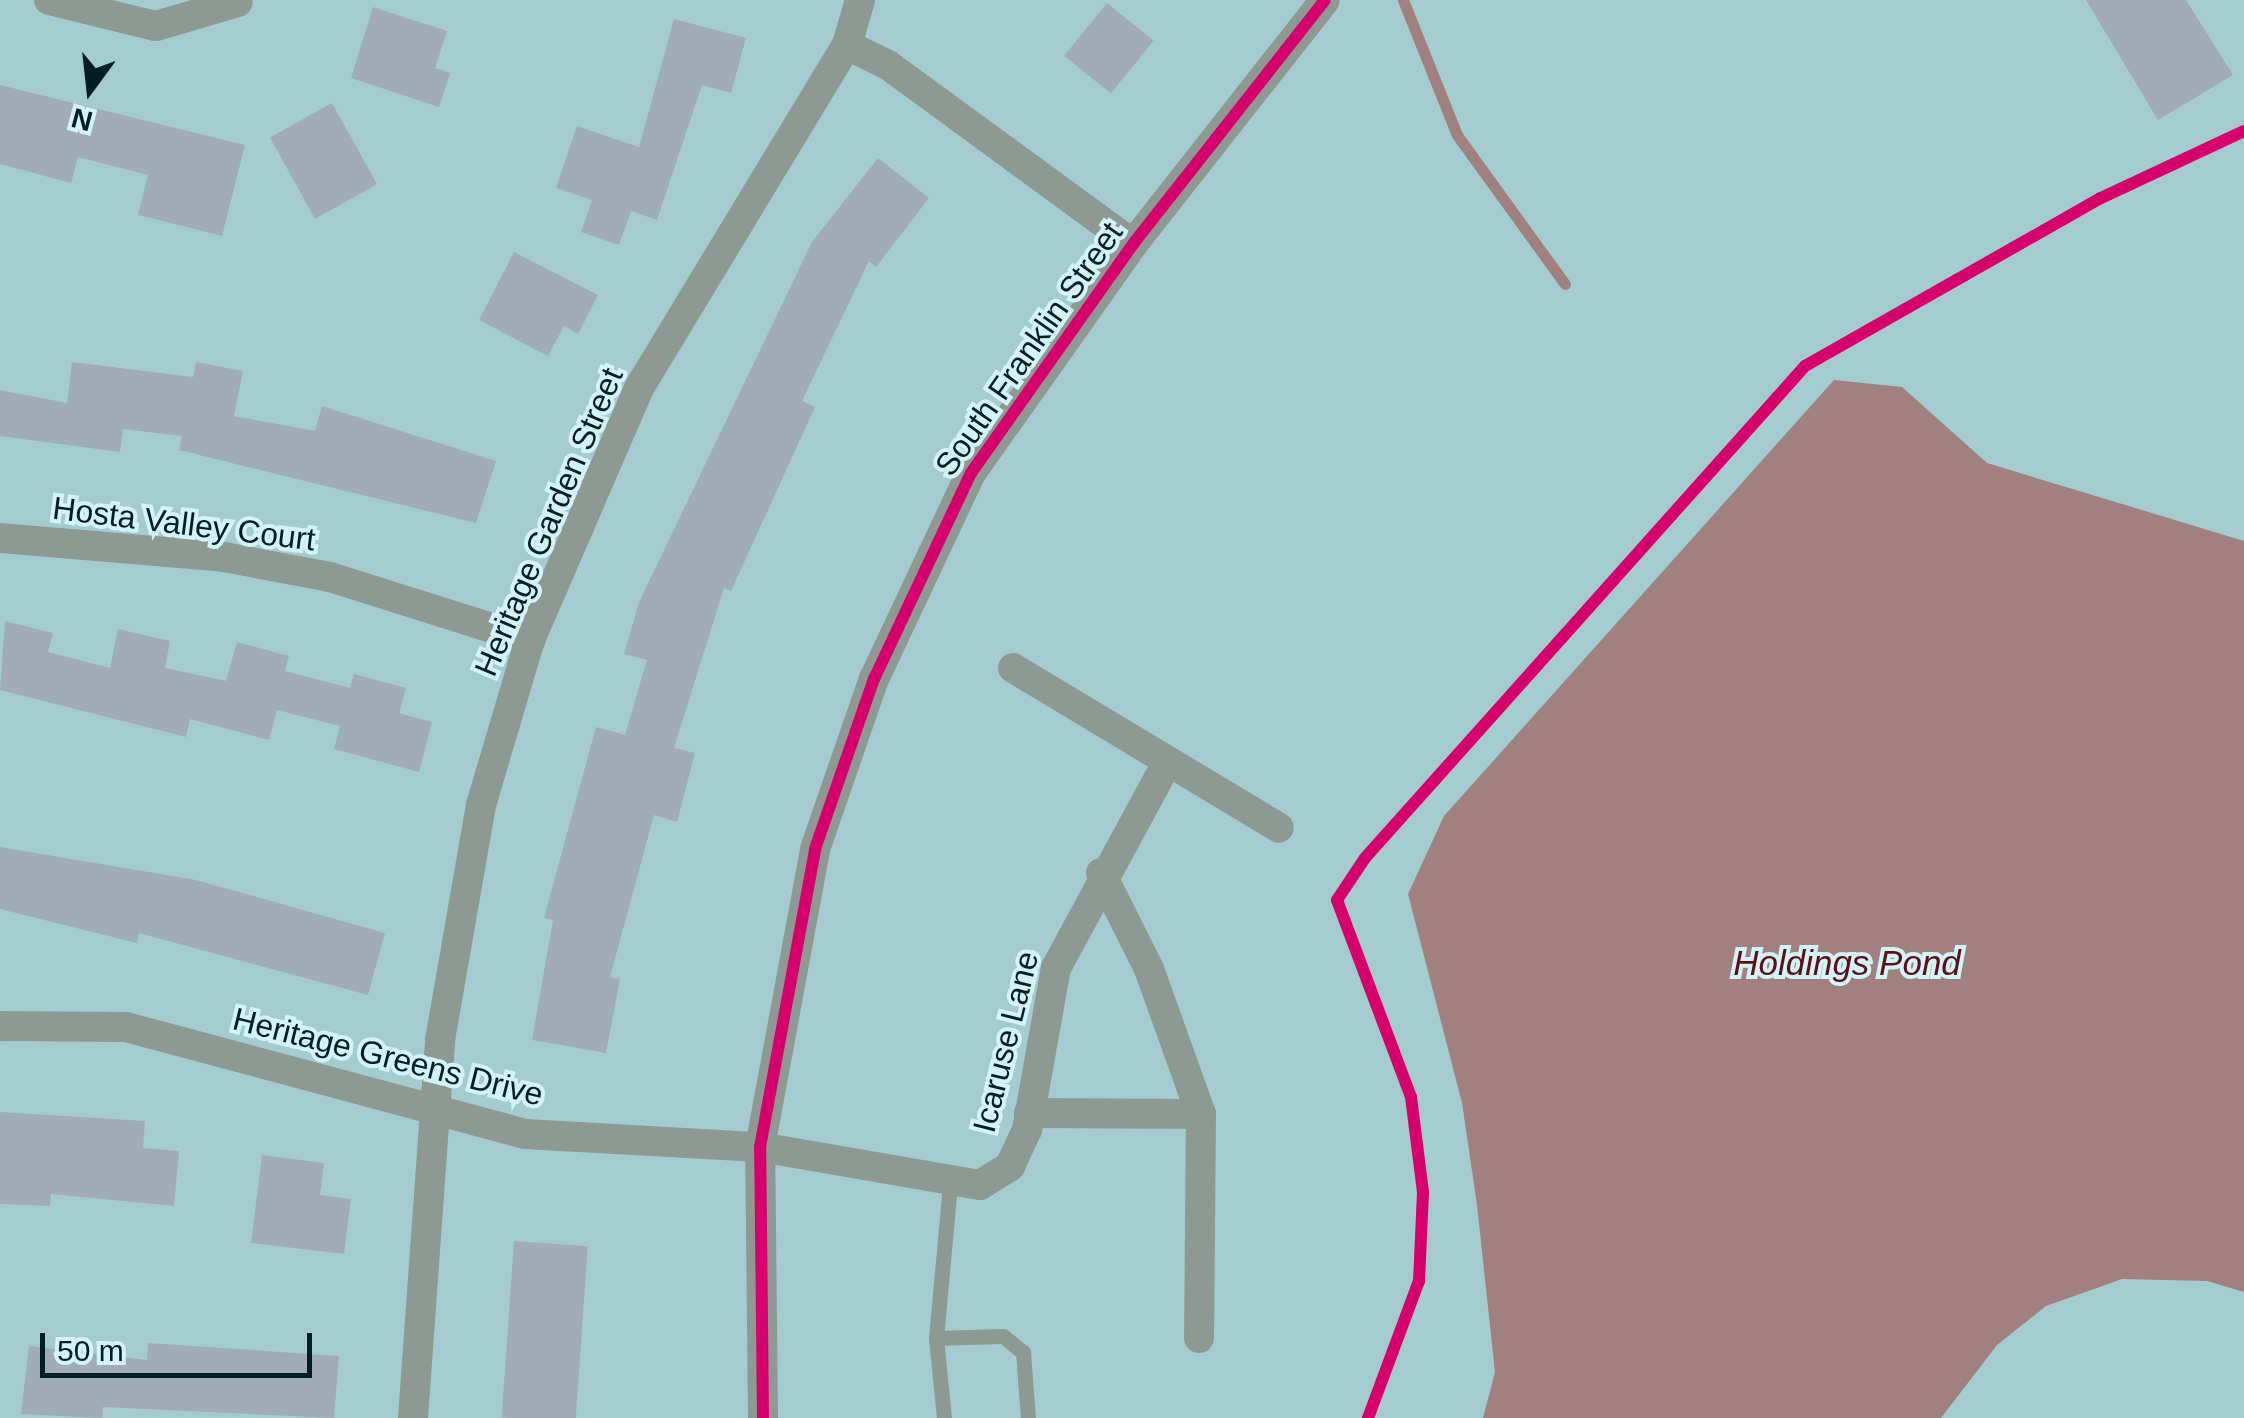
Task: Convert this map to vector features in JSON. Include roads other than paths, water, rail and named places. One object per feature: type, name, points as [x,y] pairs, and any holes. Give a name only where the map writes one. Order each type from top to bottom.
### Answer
[{"type":"street","points":[[49,0],[156,26],[238,2]]},
{"type":"street","name":"Heritage Garden Street","points":[[413,1418],[432,1108],[481,806],[530,640],[639,388],[847,45],[860,0]]},
{"type":"street","name":"South Franklin Street","points":[[763,1418],[760,1147],[815,849],[874,680],[970,473],[1132,244],[1325,0]]},
{"type":"street","points":[[847,45],[965,119],[1132,244]]},
{"type":"street","name":"Hosta Valley Court","points":[[0,538],[206,555],[330,577],[530,640]]},
{"type":"street","points":[[1013,668],[1279,828]]},
{"type":"street","name":"Icaruse Lane","points":[[950,1184],[980,1185],[1010,1166],[1030,1113],[1056,968],[1101,874],[1168,760]]},
{"type":"street","points":[[1101,874],[1150,969],[1202,1114],[1200,1338]]},
{"type":"street","name":"Heritage Greens Drive","points":[[0,1026],[126,1027],[525,1134],[760,1147]]},
{"type":"street","points":[[1030,1113],[1202,1114]]},
{"type":"street","points":[[760,1147],[899,1166],[950,1184]]},
{"type":"lane","points":[[944,1418],[936,1338],[950,1184]]},
{"type":"lane","points":[[936,1338],[1003,1336],[1023,1352],[1028,1418]]},
{"type":"water","name":"Holdings Pond","points":[[1834,380],[1902,387],[1987,463],[2244,541],[2244,1292],[2207,1281],[2122,1279],[2046,1306],[1997,1345],[1941,1418],[1483,1418],[1495,1372],[1477,1205],[1462,1103],[1408,894],[1444,816]]},
{"type":"waterway","points":[[1403,0],[1457,135],[1565,284]]}]
